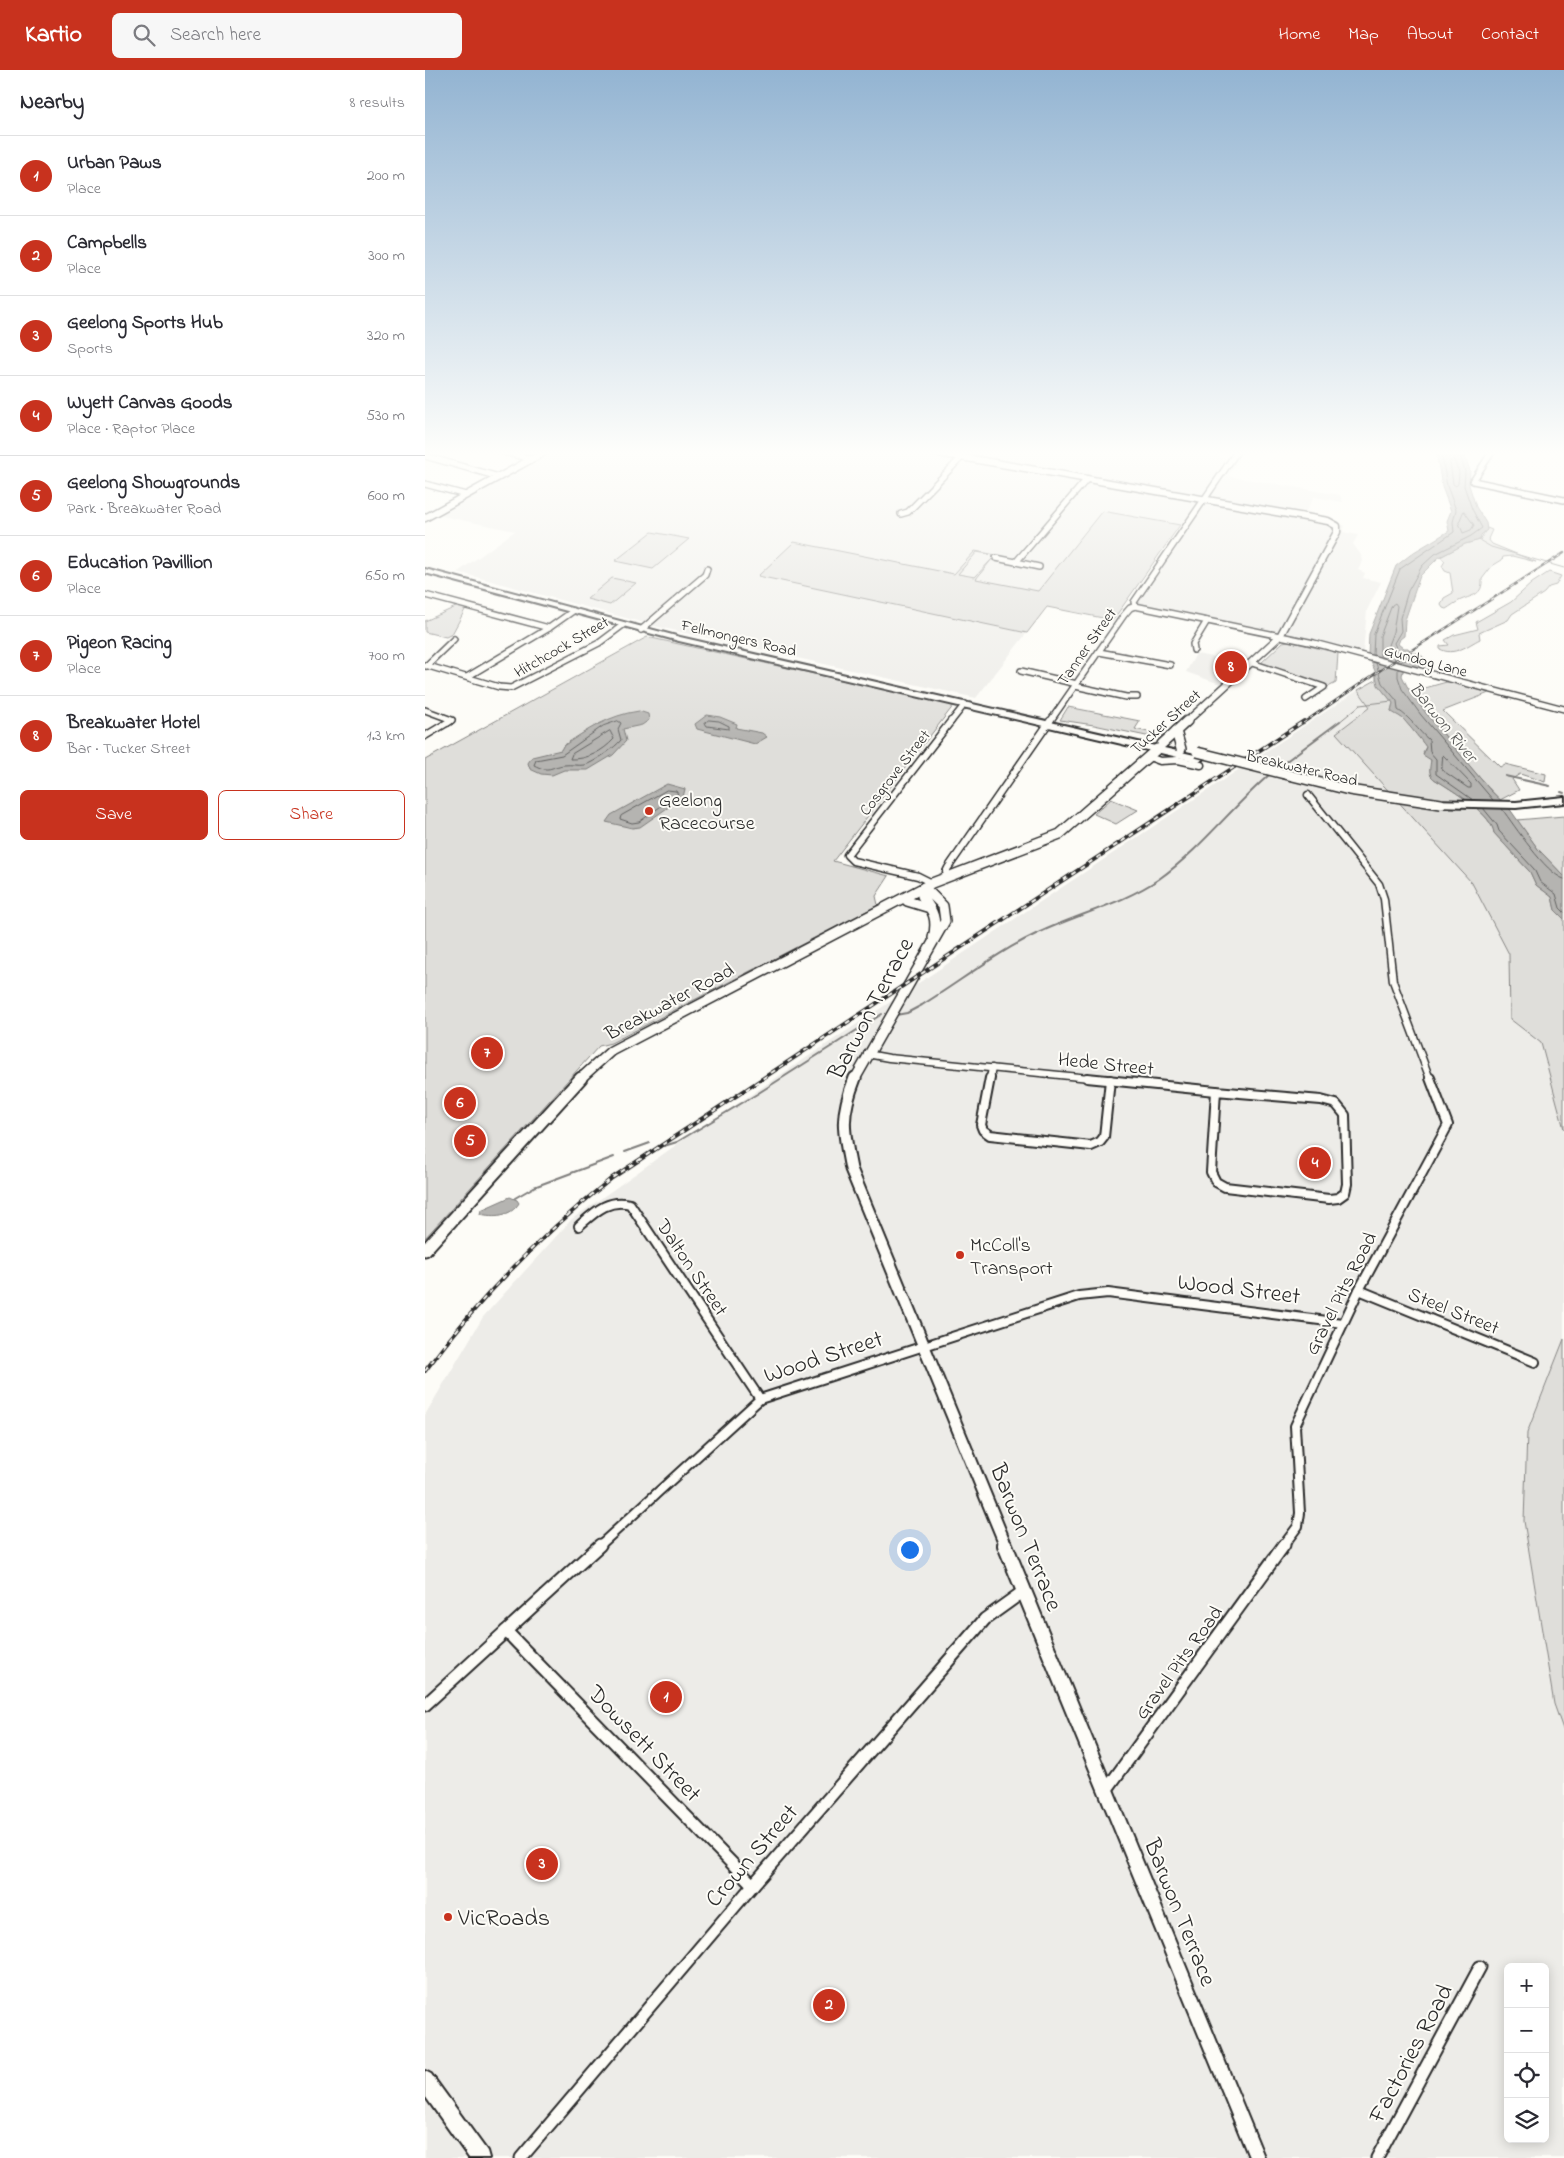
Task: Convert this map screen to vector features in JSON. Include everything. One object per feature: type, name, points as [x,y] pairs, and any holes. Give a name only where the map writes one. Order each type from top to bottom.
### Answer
[{"type":"main road","name":"Fellmongers Road","points":[[425,571],[641,630],[1049,723],[1160,746]]},
{"type":"main road","name":"Breakwater Road","points":[[1160,746],[1181,749],[1199,759]]},
{"type":"main road","name":"Breakwater Road","points":[[1160,746],[1199,759],[1353,794],[1401,801],[1441,804],[1516,804],[1564,800]]},
{"type":"main road","points":[[425,2080],[481,2158]]},
{"type":"street","points":[[1016,562],[1028,547]]},
{"type":"street","name":"Tanner Street","points":[[952,876],[946,871],[1128,610],[1135,606],[1133,602],[1172,547]]},
{"type":"street","name":"Tucker Street","points":[[893,905],[907,900],[927,887],[952,876],[1064,832],[1281,636],[1329,547]]},
{"type":"street","points":[[996,558],[1039,567]]},
{"type":"street","points":[[641,630],[705,574],[707,569]]},
{"type":"street","points":[[425,596],[468,605],[549,628]]},
{"type":"street","name":"Gundog Lane","points":[[1135,606],[1281,636],[1564,709]]},
{"type":"street","points":[[467,677],[573,612]]},
{"type":"street","points":[[1194,650],[1193,644],[1207,621]]},
{"type":"street","name":"Hitchcock Street","points":[[425,665],[503,688],[516,687],[601,641],[623,625]]},
{"type":"street","points":[[425,665],[454,639]]},
{"type":"street","points":[[1099,652],[1170,665]]},
{"type":"street","points":[[1252,663],[1324,687],[1306,699]]},
{"type":"street","points":[[1021,671],[1126,697],[1137,697]]},
{"type":"street","name":"Cosgrove Street","points":[[927,887],[912,876],[853,861],[848,857],[849,851],[965,704]]},
{"type":"street","points":[[425,710],[453,720],[425,736]]},
{"type":"street","points":[[1176,731],[1181,749]]},
{"type":"street","points":[[1149,757],[1160,761],[1199,759]]},
{"type":"street","name":"Gravel Pits Road","points":[[1107,1790],[1298,1526],[1300,1513],[1295,1426],[1359,1290],[1448,1125],[1393,981],[1384,898],[1379,884],[1308,795]]},
{"type":"street","points":[[927,887],[936,914]]},
{"type":"street","name":"Breakwater Road","points":[[425,1250],[601,1058],[631,1039],[927,887]]},
{"type":"street","name":"Barwon Terrace","points":[[927,887],[941,903],[946,915],[944,924],[933,938],[857,1070],[847,1099],[843,1129],[851,1169],[1257,2158]]},
{"type":"street","points":[[907,900],[924,904],[936,914]]},
{"type":"street","name":"Barwon Terrace","points":[[933,938],[937,924],[936,914]]},
{"type":"street","name":"Hede Street","points":[[867,1054],[889,1058],[1216,1090],[1332,1102],[1340,1107],[1345,1115],[1347,1184],[1342,1196],[1329,1199],[1225,1187],[1216,1182],[1211,1172],[1216,1090]]},
{"type":"street","points":[[993,1068],[981,1125],[983,1130],[990,1135],[1091,1146],[1100,1142],[1104,1137],[1110,1080]]},
{"type":"street","name":"Dalton Street","points":[[579,1226],[608,1204],[620,1201],[630,1204],[760,1399]]},
{"type":"street","name":"Steel Street","points":[[1359,1290],[1535,1362]]},
{"type":"street","name":"Wood Street","points":[[425,1706],[760,1399],[1079,1296],[1108,1293],[1343,1323]]},
{"type":"street","name":"Crown Street","points":[[521,2158],[753,1885],[985,1619],[1024,1591]]},
{"type":"street","name":"Dowsett Street","points":[[506,1631],[753,1885]]},
{"type":"street","name":"Factories Road","points":[[1377,2158],[1480,1967]]},
{"type":"shaded area","points":[[492,547],[1073,547],[1039,590],[1047,607],[976,698],[659,627],[458,572]]},
{"type":"shaded area","points":[[632,547],[679,547],[653,569],[615,561]]},
{"type":"shaded area","points":[[788,547],[821,547],[954,574],[975,551],[996,555],[994,557],[993,555],[977,552],[958,574],[975,577],[992,559],[976,579],[1038,591],[1073,547],[1164,547],[1113,620],[1047,607],[1027,633],[758,576]]},
{"type":"shaded area","points":[[1176,547],[1356,547],[1361,555],[1362,562],[1358,570],[1365,573],[1363,578],[1381,582],[1367,610],[1363,653],[1137,604]]},
{"type":"shaded area","points":[[1458,547],[1500,547],[1536,562],[1512,556],[1503,557],[1502,560],[1492,566],[1482,579],[1481,588],[1476,594],[1446,609],[1441,605],[1444,598],[1453,593],[1450,573],[1445,571],[1442,566],[1445,561],[1440,557]]},
{"type":"shaded area","points":[[1549,572],[1561,576],[1556,585],[1549,587],[1544,593],[1512,614],[1508,620],[1479,633],[1480,639],[1461,649],[1450,652],[1440,649],[1440,646],[1449,645],[1445,640],[1454,635],[1478,629],[1476,622],[1511,602],[1532,583]]},
{"type":"shaded area","points":[[612,578],[636,583],[610,605],[587,599]]},
{"type":"shaded area","points":[[458,606],[466,608],[452,634],[446,637],[425,632],[425,621]]},
{"type":"shaded area","name":"Geelong Racecourse","points":[[647,637],[954,705],[833,861],[889,876],[876,896],[878,905],[611,1043],[599,1046],[425,1238],[425,760]]},
{"type":"shaded area","points":[[1288,641],[1338,653],[1336,683],[1328,687],[1260,664],[1283,642]]},
{"type":"shaded area","points":[[1196,654],[1242,663],[1220,684],[1186,672]]},
{"type":"shaded area","points":[[1403,669],[1403,672],[1378,685],[1393,703],[1391,711],[1404,719],[1425,745],[1426,747],[1423,752],[1431,760],[1431,776],[1482,813],[1488,820],[1494,833],[1530,872],[1536,885],[1552,897],[1555,910],[1564,919],[1564,1129],[1541,1043],[1510,1019],[1509,954],[1472,883],[1336,733],[1370,707],[1358,690],[1376,680],[1376,675]]},
{"type":"shaded area","points":[[1450,681],[1489,693],[1443,711],[1500,767],[1505,764],[1546,774],[1545,782],[1520,774],[1512,779],[1519,790],[1500,800],[1465,761],[1411,692]]},
{"type":"shaded area","points":[[1358,690],[1370,707],[1336,733],[1472,883],[1509,954],[1510,1019],[1541,1043],[1564,1129],[1564,1339],[1527,1433],[1524,1521],[1554,1704],[1564,1732],[1564,2158],[425,2158],[425,1415],[483,1317],[572,1219],[683,1140]]},
{"type":"shaded area","points":[[1068,707],[1140,721],[1135,729],[1162,735],[1151,737],[1060,720]]},
{"type":"shaded area","points":[[1111,799],[1138,810],[1116,824],[1094,814]]},
{"type":"shaded area","points":[[1564,816],[1564,876],[1538,849],[1517,820]]},
{"type":"shaded area","points":[[1564,1339],[1564,1732],[1554,1704],[1524,1521],[1527,1433]]},
{"type":"water","name":"Barwon River","points":[[1422,547],[1458,547],[1438,558],[1420,576],[1405,620],[1404,636],[1398,644],[1403,648],[1408,648],[1413,653],[1419,653],[1429,663],[1425,667],[1404,665],[1402,676],[1425,712],[1490,790],[1509,808],[1538,849],[1564,876],[1564,919],[1555,910],[1552,897],[1536,885],[1530,872],[1494,833],[1492,826],[1481,812],[1431,776],[1431,760],[1423,755],[1426,747],[1404,719],[1391,711],[1393,703],[1378,685],[1375,671],[1368,655],[1369,634],[1396,566]]},
{"type":"water","points":[[639,711],[648,714],[649,720],[642,725],[623,729],[626,741],[613,755],[588,770],[564,770],[552,775],[541,774],[530,769],[528,763],[532,757],[561,750],[563,746],[599,724],[618,716]]},
{"type":"water","points":[[707,715],[720,717],[737,724],[736,728],[762,733],[767,737],[755,744],[697,729],[695,724]]},
{"type":"water","points":[[667,784],[685,789],[683,797],[640,827],[632,828],[606,822],[611,815]]},
{"type":"water","points":[[510,1197],[519,1203],[511,1211],[496,1216],[480,1214],[481,1210]]},
{"type":"waterway","points":[[1493,547],[1564,568]]},
{"type":"waterway","points":[[1338,723],[1360,705],[1392,701]]},
{"type":"waterway","points":[[1277,768],[1340,721]]},
{"type":"waterway","points":[[896,1015],[907,1013],[922,1005],[1023,941],[1053,926],[1130,895],[1159,879],[1202,842],[1269,775]]},
{"type":"waterway","points":[[1505,776],[1550,786]]},
{"type":"waterway","points":[[664,1146],[677,1142],[757,1094],[882,1014]]},
{"type":"waterway","points":[[625,1152],[650,1143]]},
{"type":"waterway","points":[[515,1198],[534,1187],[614,1157]]},
{"type":"railway","points":[[1303,723],[1385,667],[1564,553]]},
{"type":"railway","points":[[425,1371],[467,1318],[512,1268],[560,1222],[612,1178],[1304,721]]},
{"type":"place","name":"Breakwater Hotel","points":[[1231,667]]},
{"type":"place","name":"Geelong Racecourse","points":[[649,811]]},
{"type":"place","name":"Pigeon Racing","points":[[487,1053]]},
{"type":"place","name":"Education Pavillion","points":[[460,1103]]},
{"type":"place","name":"Geelong Showgrounds","points":[[470,1141]]},
{"type":"place","name":"Wyett Canvas Goods","points":[[1315,1163]]},
{"type":"place","name":"McColl's Transport","points":[[960,1255]]},
{"type":"place","name":"Urban Paws","points":[[666,1697]]},
{"type":"place","name":"Geelong Sports Hub","points":[[542,1864]]},
{"type":"place","name":"VicRoads","points":[[448,1917]]},
{"type":"place","name":"Campbells","points":[[829,2005]]}]
